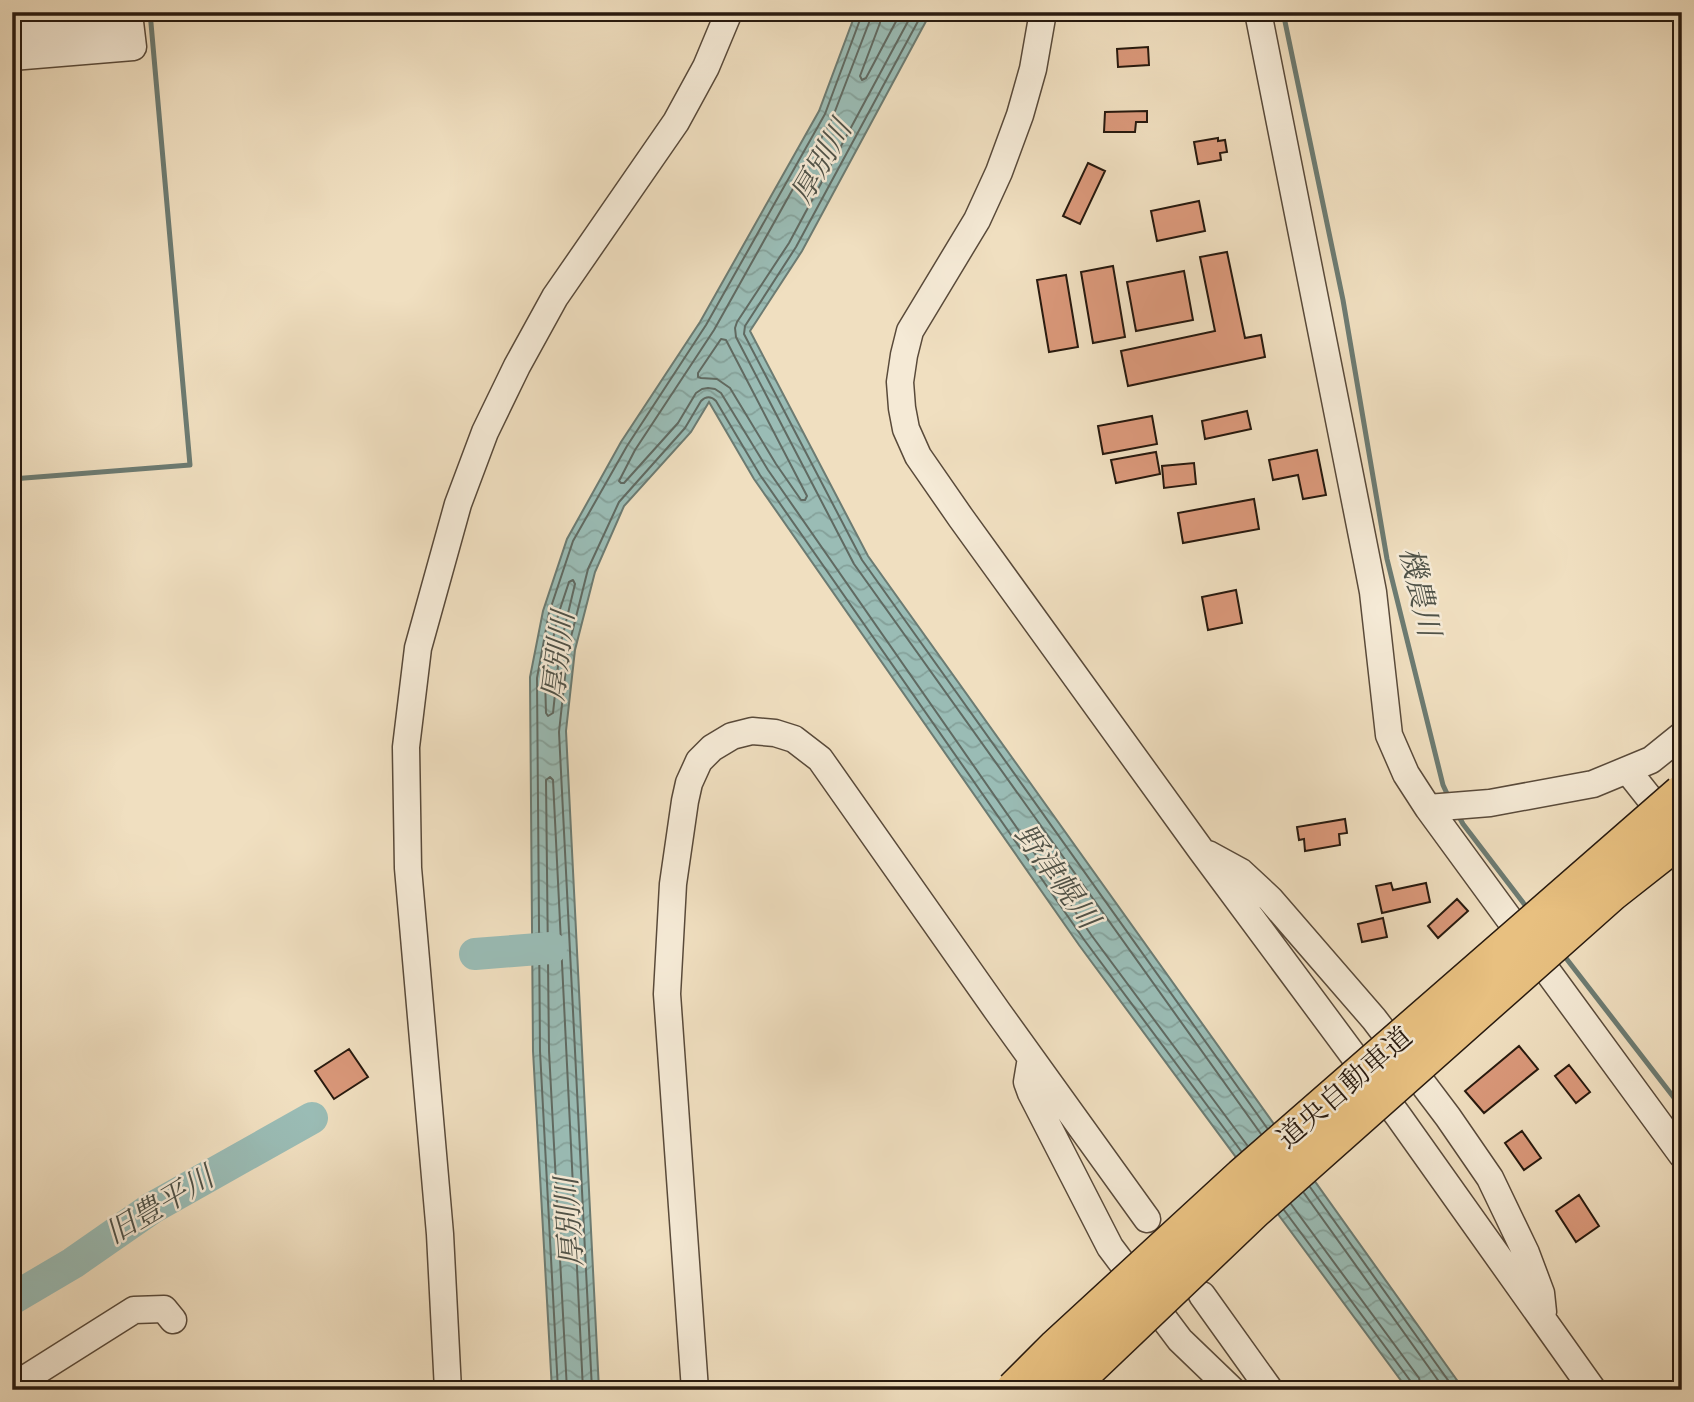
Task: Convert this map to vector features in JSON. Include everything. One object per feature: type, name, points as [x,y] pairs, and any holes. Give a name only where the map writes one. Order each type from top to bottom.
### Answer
[{"type":"highway","name":"道央自動車道","points":[[1015,1390],[1243,1177],[1682,794]]},
{"type":"highway","name":"道央自動車道","points":[[1064,1390],[1254,1209],[1601,901],[1682,838]]},
{"type":"street","points":[[448,1390],[440,1234],[408,868],[406,747],[418,649],[458,503],[485,432],[517,366],[555,298],[676,122],[706,67],[729,12]]},
{"type":"street","points":[[1043,12],[1027,92],[999,172],[977,220],[911,331],[900,382],[906,429],[918,456],[1201,850],[1399,1117],[1593,1390]]},
{"type":"street","points":[[1258,12],[1373,592],[1389,735],[1406,774],[1436,808],[1682,1155]]},
{"type":"street","points":[[12,33],[130,22],[133,47],[12,57]]},
{"type":"street","points":[[695,1390],[667,994],[673,884],[689,783],[699,761],[712,748],[732,736],[752,731],[775,733],[794,739],[820,759],[1147,1219]]},
{"type":"street","points":[[1436,808],[1490,803],[1593,784],[1651,760],[1682,735]]},
{"type":"street","points":[[1628,771],[1682,838]]},
{"type":"street","points":[[1201,850],[1241,872],[1270,899],[1374,1019],[1448,1117],[1490,1178],[1526,1253],[1541,1293],[1543,1321]]},
{"type":"street","points":[[1031,1058],[1027,1082],[1031,1093],[1110,1247],[1180,1340],[1232,1390]]},
{"type":"street","points":[[1202,1295],[1270,1390]]},
{"type":"street","points":[[12,1387],[134,1310],[164,1309],[173,1320]]},
{"type":"water","points":[[856,12],[931,12],[802,251],[750,331],[868,556],[1464,1390],[1408,1390],[1079,945],[754,479],[709,402],[691,432],[624,506],[595,572],[575,650],[566,731],[599,1390],[552,1390],[533,1051],[530,677],[543,611],[567,539],[621,442],[700,322],[819,111]]},
{"type":"building","points":[[1148,47],[1149,65],[1118,67],[1117,49]]},
{"type":"building","points":[[1147,111],[1147,122],[1136,122],[1135,132],[1104,132],[1105,112]]},
{"type":"building","points":[[1218,138],[1218,141],[1225,140],[1227,152],[1220,153],[1221,160],[1198,164],[1194,142]]},
{"type":"building","points":[[1088,163],[1105,171],[1080,224],[1063,216]]},
{"type":"building","points":[[1199,201],[1205,231],[1157,241],[1151,211]]},
{"type":"building","points":[[1227,252],[1245,338],[1261,335],[1265,357],[1128,386],[1121,351],[1215,331],[1200,257]]},
{"type":"building","points":[[1113,266],[1125,337],[1093,343],[1081,272]]},
{"type":"building","points":[[1184,271],[1193,320],[1136,331],[1127,282]]},
{"type":"building","points":[[1066,275],[1078,347],[1049,352],[1037,280]]},
{"type":"building","points":[[1247,411],[1251,429],[1205,439],[1202,421]]},
{"type":"building","points":[[1152,416],[1157,444],[1103,454],[1098,426]]},
{"type":"building","points":[[1317,450],[1326,495],[1303,499],[1298,475],[1273,480],[1269,460]]},
{"type":"building","points":[[1156,452],[1160,474],[1116,483],[1111,460]]},
{"type":"building","points":[[1194,463],[1196,484],[1164,488],[1162,466]]},
{"type":"building","points":[[1254,499],[1259,529],[1183,543],[1178,513]]},
{"type":"building","points":[[1236,590],[1242,623],[1208,630],[1202,597]]},
{"type":"building","points":[[1345,819],[1347,833],[1339,834],[1340,845],[1305,851],[1304,839],[1299,840],[1297,827]]},
{"type":"building","points":[[1391,883],[1393,890],[1426,883],[1430,902],[1382,913],[1376,886]]},
{"type":"building","points":[[1457,899],[1468,911],[1438,938],[1428,926]]},
{"type":"building","points":[[1383,918],[1387,937],[1362,942],[1358,924]]},
{"type":"building","points":[[1519,1046],[1538,1069],[1484,1113],[1465,1091]]},
{"type":"building","points":[[349,1049],[368,1077],[334,1099],[315,1071]]},
{"type":"building","points":[[1569,1065],[1590,1092],[1576,1103],[1555,1076]]},
{"type":"building","points":[[1522,1131],[1541,1158],[1524,1170],[1505,1143]]},
{"type":"building","points":[[1579,1195],[1599,1226],[1576,1242],[1556,1211]]},
{"type":"waterway","points":[[12,479],[190,465],[150,12]]},
{"type":"waterway","name":"機農川","points":[[1283,12],[1343,300],[1387,559],[1443,785],[1449,798]]},
{"type":"waterway","name":"機農川","points":[[1457,813],[1528,909]]},
{"type":"waterway","name":"旧豊平川","points":[[475,954],[551,948]]},
{"type":"waterway","name":"機農川","points":[[1562,953],[1682,1108]]},
{"type":"waterway","name":"旧豊平川","points":[[12,1299],[73,1263],[152,1208],[312,1118]]},
{"type":"water label","name":"厚別川","points":[[822,162]]},
{"type":"water label","name":"厚別川","points":[[559,656]]},
{"type":"water label","name":"野津幌川","points":[[1056,877]]},
{"type":"water label","name":"厚別川","points":[[570,1222]]}]
